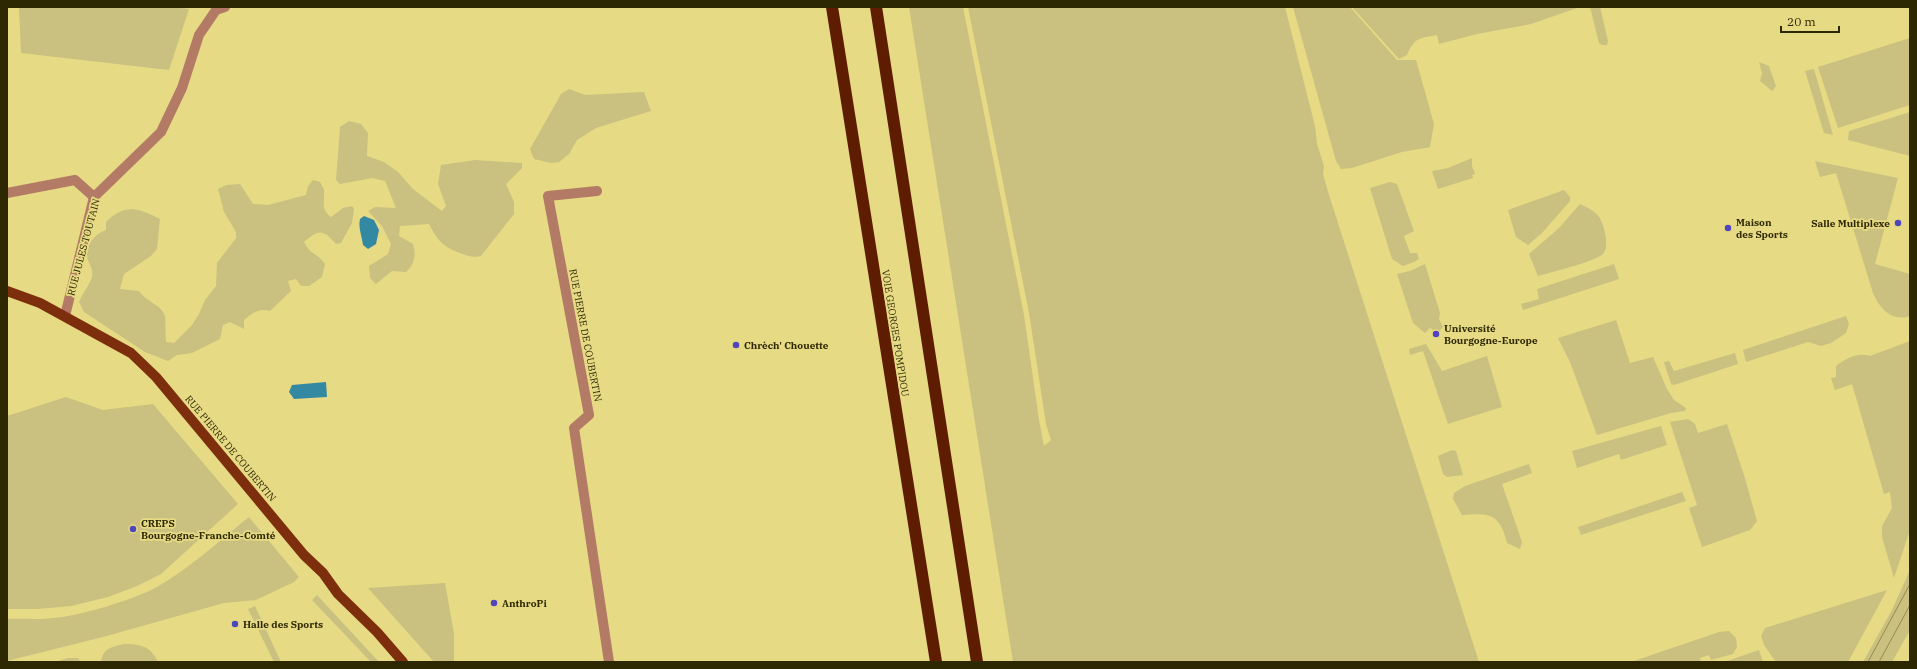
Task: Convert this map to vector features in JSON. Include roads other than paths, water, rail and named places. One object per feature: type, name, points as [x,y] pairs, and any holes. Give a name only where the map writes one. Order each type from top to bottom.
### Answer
[{"type":"highway","name":"VOIE GEORGES POMPIDOU","points":[[832,7],[936,662]]},
{"type":"highway","points":[[876,7],[977,662]]},
{"type":"main road","name":"RUE PIERRE DE COUBERTIN","points":[[7,291],[40,303],[131,353],[156,377],[304,555],[322,573],[338,594],[377,632],[403,662]]},
{"type":"street","name":"RUE JULES TOUTAIN","points":[[66,316],[94,196],[161,132],[182,88],[199,35],[216,10],[225,7]]},
{"type":"street","points":[[7,193],[75,180],[94,196]]},
{"type":"street","name":"RUE PIERRE DE COUBERTIN","points":[[597,191],[548,196],[589,416],[574,428],[609,662]]},
{"type":"water","points":[[364,216],[374,220],[379,230],[376,244],[368,249],[363,245],[360,229],[360,219]]},
{"type":"water","points":[[326,382],[327,397],[294,399],[289,392],[292,385]]},
{"type":"tram line","points":[[1868,662],[1910,584]]},
{"type":"tram line","points":[[1879,662],[1910,605]]},
{"type":"place","name":"Salle Multiplexe","points":[[1898,223]]},
{"type":"place","name":"Maison des Sports","points":[[1728,228]]},
{"type":"place","name":"Université Bourgogne-Europe","points":[[1436,334]]},
{"type":"place","name":"Chrèch' Chouette","points":[[736,345]]},
{"type":"place","name":"CREPS Bourgogne-Franche-Comté","points":[[133,529]]},
{"type":"place","name":"AnthroPi","points":[[494,603]]},
{"type":"place","name":"Halle des Sports","points":[[235,624]]}]
